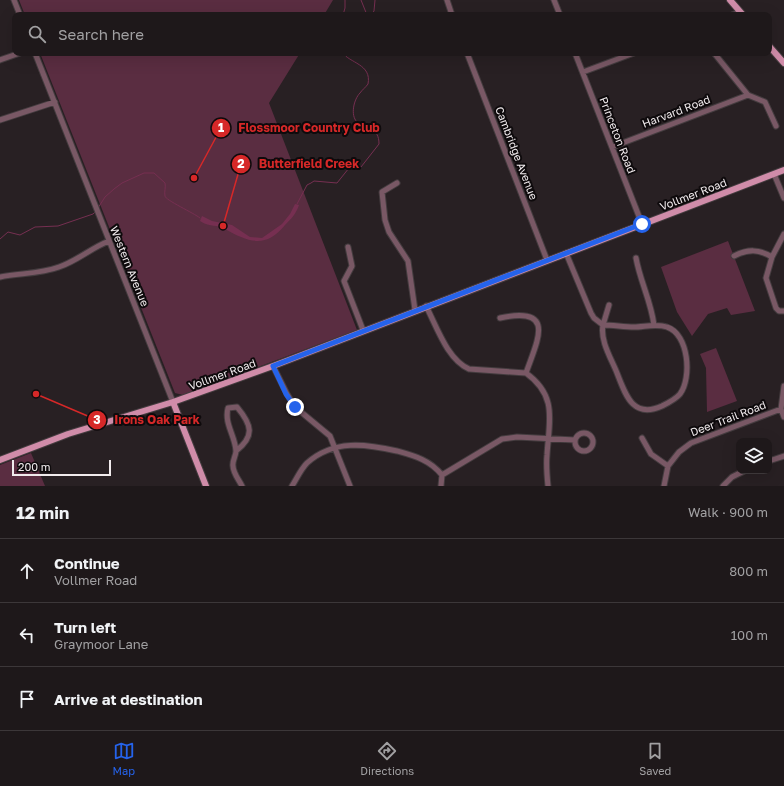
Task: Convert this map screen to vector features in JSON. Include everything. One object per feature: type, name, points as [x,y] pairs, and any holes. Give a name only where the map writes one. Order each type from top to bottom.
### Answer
[{"type":"main road","points":[[730,0],[740,12]]},
{"type":"main road","points":[[772,49],[784,63]]},
{"type":"main road","name":"Vollmer Road","points":[[0,460],[68,434],[173,402],[273,366],[415,310],[784,170]]},
{"type":"main road","name":"Western Avenue","points":[[173,402],[206,486]]},
{"type":"street","points":[[14,0],[19,12]]},
{"type":"street","points":[[447,0],[451,12]]},
{"type":"street","points":[[554,0],[559,12]]},
{"type":"street","points":[[0,60],[12,56]]},
{"type":"street","name":"Western Avenue","points":[[36,56],[173,402]]},
{"type":"street","name":"Cambridge Avenue","points":[[468,56],[547,260]]},
{"type":"street","name":"Princeton Road","points":[[576,56],[642,224]]},
{"type":"street","points":[[583,72],[626,56]]},
{"type":"street","points":[[716,56],[748,95],[765,102],[776,126]]},
{"type":"street","name":"Harvard Road","points":[[612,147],[748,95]]},
{"type":"street","points":[[0,120],[55,102]]},
{"type":"street","points":[[774,174],[784,198]]},
{"type":"street","points":[[397,183],[382,192],[382,199],[385,220],[389,232],[408,261],[415,310]]},
{"type":"street","points":[[781,311],[775,306],[766,278],[772,257],[784,234]]},
{"type":"street","points":[[0,277],[52,270],[76,260],[97,246],[109,241]]},
{"type":"street","points":[[348,246],[352,266],[344,281],[363,330]]},
{"type":"street","points":[[734,256],[741,253],[758,250],[772,257]]},
{"type":"street","points":[[566,253],[594,318],[603,324],[632,327],[654,325],[668,327],[680,336],[684,346],[686,370],[685,381],[680,394],[672,400],[652,410],[637,408],[628,400],[603,339],[603,324],[609,305]]},
{"type":"street","points":[[636,258],[638,271],[652,308],[654,325]]},
{"type":"street","points":[[426,306],[450,351],[463,366],[470,369],[526,373],[537,381],[547,398],[549,408],[549,438],[547,456],[548,486]]},
{"type":"street","points":[[500,318],[517,314],[528,315],[535,319],[539,328],[536,344],[526,373]]},
{"type":"street","points":[[273,366],[295,407],[330,436],[350,486]]},
{"type":"street","points":[[784,387],[781,409],[784,417]]},
{"type":"street","points":[[236,451],[246,444],[250,435],[245,416],[237,407],[228,408],[226,417],[233,434],[236,451],[233,466],[242,486]]},
{"type":"street","name":"Deer Trail Road","points":[[668,466],[679,452],[691,443],[781,409]]},
{"type":"street","points":[[442,475],[502,439],[517,437],[575,440]]},
{"type":"street","points":[[642,438],[646,447],[656,459],[668,466],[664,486]]},
{"type":"street","points":[[292,486],[307,463],[335,448],[355,444],[370,445],[418,457],[436,467],[442,475],[441,486]]},
{"type":"street","points":[[772,460],[784,456]]},
{"type":"street","points":[[723,486],[732,477],[738,474]]},
{"type":"shaded area","points":[[19,0],[333,0],[326,12],[24,12]]},
{"type":"shaded area","points":[[41,56],[298,56],[269,103],[357,330],[183,395],[175,393]]},
{"type":"shaded area","points":[[295,204],[299,205],[291,218],[278,233],[271,238],[264,240],[249,240],[222,228],[200,221],[202,216],[212,221],[232,225],[250,237],[262,238],[282,224],[290,214]]},
{"type":"shaded area","points":[[728,241],[755,311],[731,315],[727,308],[708,314],[692,336],[677,312],[661,267]]},
{"type":"shaded area","points":[[716,348],[737,401],[707,412],[706,368],[700,354]]},
{"type":"shaded area","points":[[31,453],[45,486],[0,486],[0,465]]},
{"type":"waterway","points":[[344,12],[345,0]]},
{"type":"waterway","points":[[361,0],[366,12]]},
{"type":"waterway","points":[[373,12],[375,0]]},
{"type":"waterway","points":[[297,204],[307,185],[314,181],[337,183],[349,168],[361,167],[379,144],[375,132],[357,122],[353,111],[356,99],[368,84],[367,72],[346,56]]},
{"type":"waterway","points":[[98,208],[105,197],[122,183],[144,173],[154,173],[165,183],[166,198],[200,218]]},
{"type":"waterway","points":[[0,239],[8,232],[20,235],[35,227],[58,226],[93,214],[96,211]]},
{"type":"place","name":"Flossmoor Country Club","points":[[194,178]]},
{"type":"place","name":"Butterfield Creek","points":[[223,226]]},
{"type":"place","name":"Irons Oak Park","points":[[36,394]]},
{"type":"route","points":[[295,407],[286,394],[273,366],[642,224]]}]
